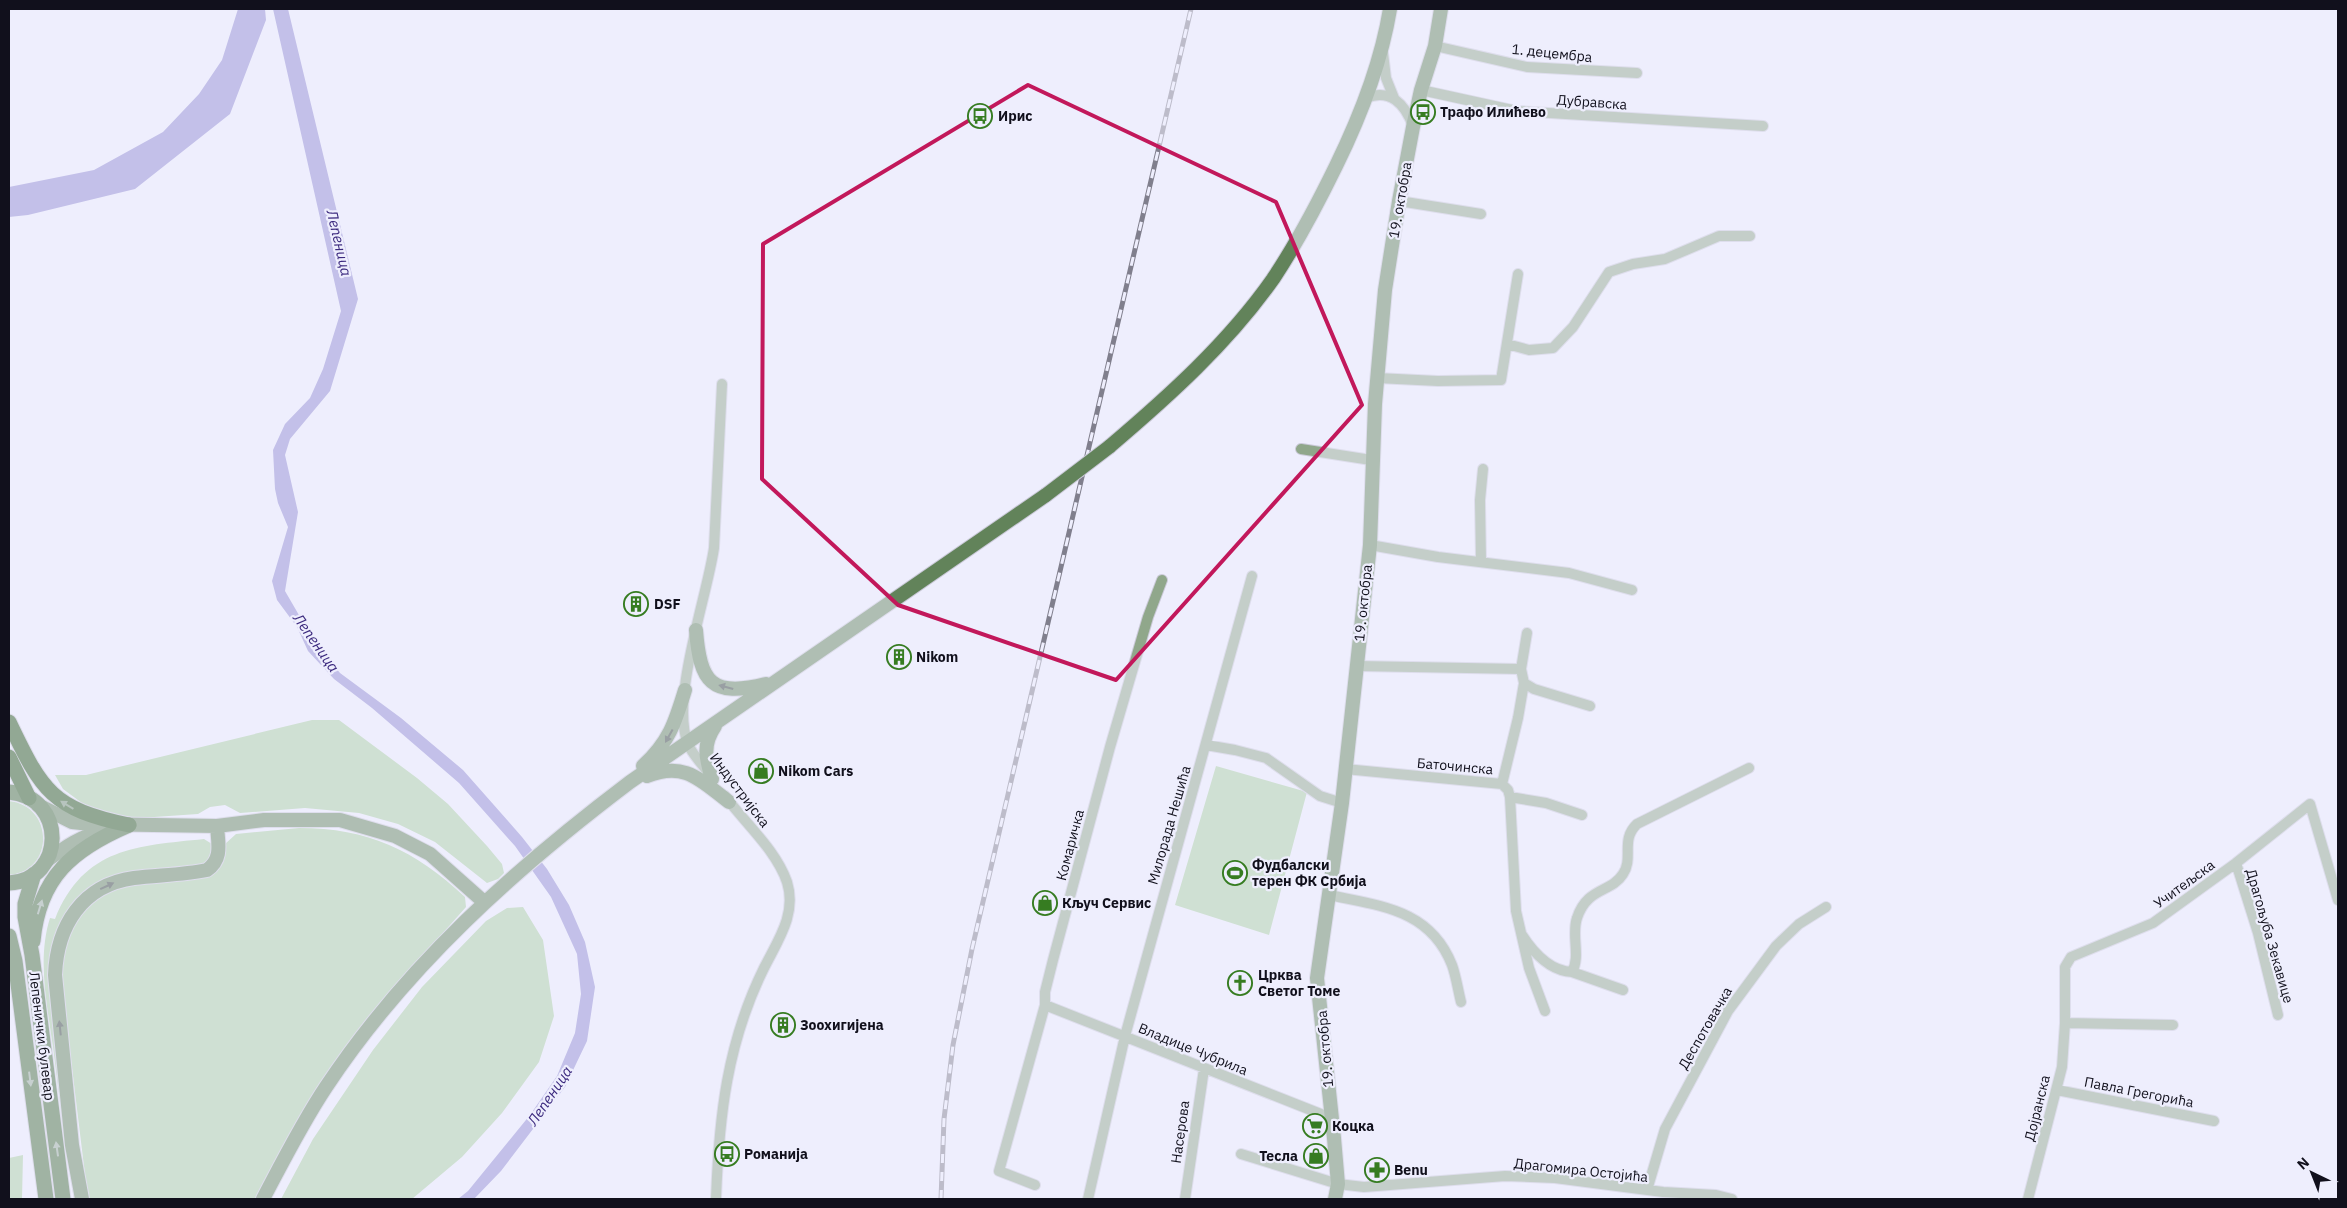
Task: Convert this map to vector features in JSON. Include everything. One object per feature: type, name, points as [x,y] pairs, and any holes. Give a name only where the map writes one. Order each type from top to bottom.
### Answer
[{"type":"highway","points":[[9,722],[34,772],[60,801],[94,817],[129,826]]},
{"type":"highway","points":[[9,757],[34,801]]},
{"type":"main road","points":[[9,792],[34,801],[46,814],[52,832],[52,845],[45,862],[34,874],[21,881],[9,883]]},
{"type":"main road","points":[[32,955],[41,903],[51,881],[63,866],[95,841],[129,826]]},
{"type":"main road","name":"Лепенички булевар","points":[[34,874],[26,899],[25,910],[63,1199]]},
{"type":"main road","name":"Лепенички булевар","points":[[9,936],[46,1199]]},
{"type":"street","points":[[263,1199],[296,1134],[327,1086],[370,1028],[414,974],[484,902],[565,833],[630,782],[688,744],[774,682],[1046,495],[1156,408],[1199,367],[1239,323],[1273,279],[1316,207],[1366,98],[1382,49],[1390,9]]},
{"type":"street","name":"19. октобра","points":[[1335,1199],[1338,1184],[1318,978],[1342,803],[1370,545],[1372,513],[1371,460],[1385,290],[1413,127],[1420,95],[1435,46],[1441,9]]},
{"type":"street","name":"1. децембра","points":[[1435,46],[1527,67],[1637,74]]},
{"type":"street","points":[[1382,49],[1386,78],[1394,98]]},
{"type":"street","points":[[1366,98],[1382,94],[1394,98],[1403,106],[1413,127]]},
{"type":"street","points":[[1403,106],[1411,106],[1420,95]]},
{"type":"street","name":"Дубравска","points":[[1420,95],[1517,111],[1763,126]]},
{"type":"street","points":[[1399,201],[1481,214]]},
{"type":"street","points":[[1507,344],[1529,350],[1553,348],[1574,327],[1609,272],[1633,264],[1665,259],[1719,236],[1750,236]]},
{"type":"street","points":[[1377,378],[1438,382],[1501,380],[1518,274]]},
{"type":"street","name":"Индустријска","points":[[716,1199],[719,1132],[732,1052],[751,996],[786,925],[790,906],[787,883],[781,868],[729,802],[688,744],[684,712],[685,690],[688,664],[714,548],[722,384]]},
{"type":"street","points":[[1301,449],[1371,460]]},
{"type":"street","points":[[1481,561],[1480,500],[1483,469]]},
{"type":"street","points":[[1370,545],[1438,557],[1569,573],[1632,590]]},
{"type":"street","name":"Милорада Нешића","points":[[1088,1199],[1125,1036],[1252,576]]},
{"type":"street","name":"Комаричка","points":[[1035,1184],[999,1170],[1045,1005],[1053,960],[1110,747],[1148,617],[1162,580]]},
{"type":"street","points":[[696,630],[700,664],[707,678],[714,683],[724,688],[737,690],[774,682]]},
{"type":"street","points":[[1502,784],[1518,718],[1524,683],[1521,669],[1527,633]]},
{"type":"street","points":[[1357,666],[1521,669]]},
{"type":"street","points":[[1524,683],[1590,706]]},
{"type":"street","points":[[597,807],[610,789],[640,769],[662,746],[673,727],[685,690]]},
{"type":"street","points":[[712,779],[706,760],[707,740],[717,723]]},
{"type":"street","points":[[1206,745],[1266,758],[1320,796],[1342,803]]},
{"type":"street","points":[[1572,972],[1576,961],[1576,920],[1580,910],[1593,894],[1623,875],[1628,835],[1631,830],[1637,824],[1748,768]]},
{"type":"street","name":"Баточинска","points":[[1345,769],[1502,784],[1508,790],[1510,797]]},
{"type":"street","points":[[630,782],[658,772],[683,771],[694,774],[729,802]]},
{"type":"street","points":[[1544,1011],[1533,982],[1514,896],[1510,797],[1546,803],[1582,815]]},
{"type":"street","points":[[34,801],[72,822],[129,826],[217,826],[264,820],[340,820],[349,822],[395,836],[430,854],[484,902]]},
{"type":"street","name":"Учитељска","points":[[2065,967],[2071,958],[2153,923],[2236,864],[2310,804],[2338,900]]},
{"type":"street","points":[[45,862],[74,841],[89,834],[129,826]]},
{"type":"street","points":[[82,1199],[72,1144],[55,975],[57,947],[76,910],[93,894],[111,884],[133,878],[197,872],[212,867],[218,856],[217,826]]},
{"type":"street","name":"Драгољуба Зекавице","points":[[2236,864],[2258,933],[2278,1016]]},
{"type":"street","points":[[1329,895],[1403,913],[1427,927],[1441,944],[1452,965],[1461,1002]]},
{"type":"street","name":"Деспотовачка","points":[[1646,1190],[1666,1129],[1728,1011],[1776,946],[1800,924],[1826,907]]},
{"type":"street","points":[[1522,935],[1536,955],[1542,960],[1561,970],[1623,990]]},
{"type":"street","name":"Дојранска","points":[[2028,1199],[2058,1090],[2062,1067],[2065,1023],[2065,967]]},
{"type":"street","name":"Владице Чубрила","points":[[1045,1005],[1331,1118]]},
{"type":"street","points":[[2065,1023],[2173,1025]]},
{"type":"street","name":"Насерова","points":[[1185,1199],[1204,1069]]},
{"type":"street","name":"Павла Грегорића","points":[[2058,1090],[2214,1121]]},
{"type":"street","name":"Драгомира Остојића","points":[[1241,1154],[1338,1184],[1364,1187],[1505,1176],[1556,1178],[1646,1190],[1716,1195],[1732,1199]]},
{"type":"highlighted area","points":[[1028,85],[1276,202],[1362,405],[1116,680],[898,605],[762,479],[763,244]]},
{"type":"green space","points":[[312,720],[339,720],[417,778],[448,804],[487,846],[502,864],[504,873],[498,879],[487,883],[435,842],[398,824],[359,813],[305,808],[240,813],[225,805],[210,807],[198,814],[125,819],[90,809],[63,789],[55,775],[86,775]]},
{"type":"green space","name":"Фудбалски терен ФК Србија","points":[[1216,766],[1307,792],[1269,935],[1175,905]]},
{"type":"green space","points":[[9,801],[24,805],[35,814],[41,826],[43,839],[41,852],[34,863],[24,871],[9,875]]},
{"type":"green space","points":[[299,828],[347,832],[369,837],[389,845],[428,866],[465,897],[466,907],[373,1012],[341,1056],[257,1199],[88,1199],[61,978],[61,951],[81,912],[104,893],[124,885],[204,875],[225,844],[236,834]]},
{"type":"green space","points":[[204,839],[212,844],[214,851],[207,865],[105,881],[54,944],[79,1199],[74,1199],[44,982],[44,950],[50,918],[55,919],[67,895],[81,877],[97,864],[135,848]]},
{"type":"green space","points":[[523,907],[543,940],[554,1016],[539,1062],[502,1113],[462,1157],[412,1199],[281,1199],[313,1139],[373,1050],[422,987],[486,921],[507,908]]},
{"type":"green space","points":[[23,1155],[22,1199],[9,1199],[9,1158]]},
{"type":"water","points":[[238,9],[265,9],[266,20],[230,114],[135,189],[28,215],[9,217],[9,187],[94,170],[163,132],[199,94],[222,60]]},
{"type":"water","name":"Лепеница","points":[[273,9],[288,9],[358,299],[330,391],[290,439],[285,455],[298,512],[285,591],[314,641],[340,673],[401,718],[463,770],[522,837],[547,869],[569,905],[585,942],[595,987],[587,1041],[565,1087],[501,1171],[474,1199],[458,1199],[468,1191],[530,1115],[557,1076],[575,1033],[581,994],[577,954],[551,897],[515,846],[459,783],[372,708],[334,679],[308,651],[297,627],[277,600],[272,581],[288,527],[278,503],[275,489],[273,450],[285,424],[310,398],[323,369],[341,311]]},
{"type":"railway","points":[[941,1199],[944,1119],[953,1045],[972,949],[1191,9]]},
{"type":"place","name":"Трафо Илићево","points":[[1423,112]]},
{"type":"place","name":"Ирис","points":[[980,116]]},
{"type":"place","name":"DSF","points":[[636,604]]},
{"type":"place","name":"Nikom","points":[[899,657]]},
{"type":"place","name":"Nikom Cars","points":[[761,771]]},
{"type":"place","name":"Фудбалски терен ФК Србија","points":[[1235,873]]},
{"type":"place","name":"Кључ Сервис","points":[[1045,903]]},
{"type":"place","name":"Црква Светог Томе","points":[[1240,983]]},
{"type":"place","name":"Зоохигијена","points":[[783,1025]]},
{"type":"place","name":"Коцка","points":[[1315,1126]]},
{"type":"place","name":"Романија","points":[[727,1154]]},
{"type":"place","name":"Тесла","points":[[1316,1156]]},
{"type":"place","name":"Benu","points":[[1377,1170]]}]
